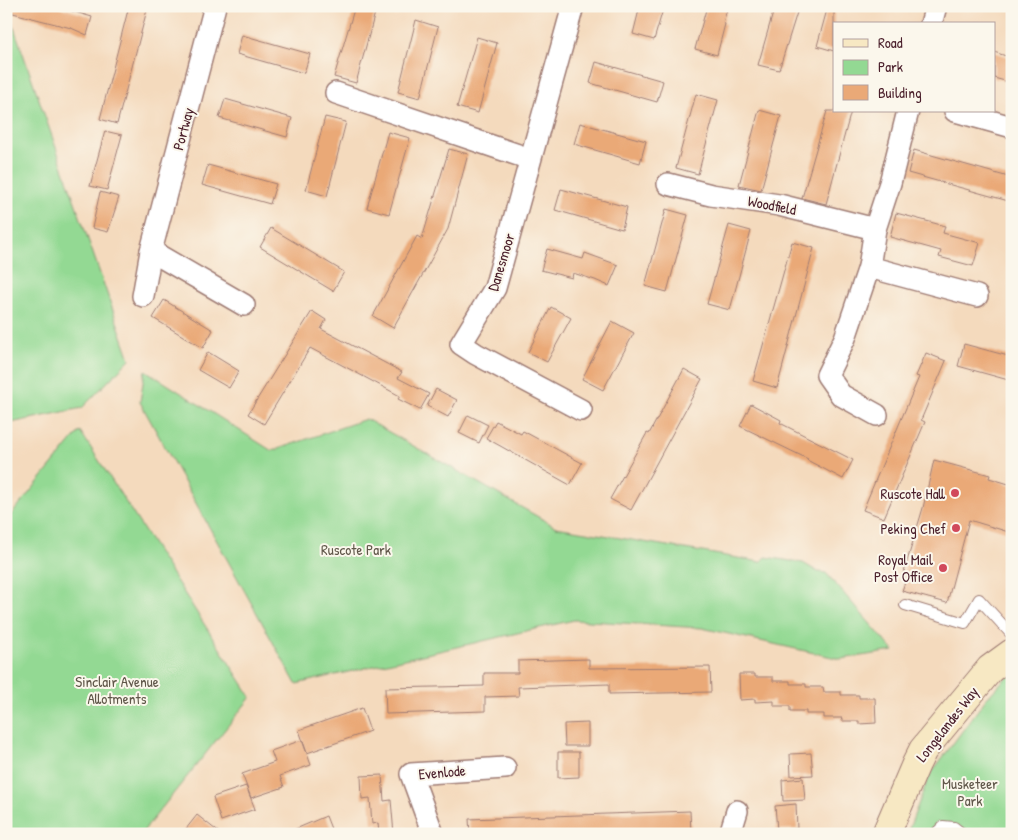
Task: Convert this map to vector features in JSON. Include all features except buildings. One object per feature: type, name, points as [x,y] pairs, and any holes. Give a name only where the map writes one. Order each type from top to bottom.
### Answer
[{"type":"street","name":"Portway","points":[[143,296],[151,251],[215,6]]},
{"type":"street","name":"Danesmoor","points":[[574,6],[495,288],[462,344],[476,354],[581,410]]},
{"type":"street","points":[[932,22],[936,6]]},
{"type":"street","points":[[336,93],[530,159]]},
{"type":"street","points":[[877,415],[841,395],[828,375],[845,338],[869,267],[875,229],[890,183],[908,112]]},
{"type":"street","points":[[959,112],[1012,127]]},
{"type":"street","name":"Woodfield","points":[[668,184],[711,195],[780,205],[875,229]]},
{"type":"street","points":[[151,251],[244,306]]},
{"type":"street","points":[[869,267],[977,296]]},
{"type":"street","name":"Longelandes Way","points":[[886,834],[916,764],[924,750],[990,669],[1012,653]]},
{"type":"street","name":"Evenlode","points":[[433,834],[411,774],[505,768]]},
{"type":"street","points":[[730,834],[738,811]]},
{"type":"lane","points":[[905,605],[965,623],[979,599],[1012,635]]},
{"type":"lane","points":[[935,834],[943,826],[954,827],[963,834]]},
{"type":"green space","points":[[6,12],[13,25],[130,359],[82,408],[6,424]]},
{"type":"green space","name":"Ruscote Park","points":[[145,370],[272,451],[366,419],[556,527],[761,562],[766,557],[803,563],[818,572],[826,573],[894,651],[841,659],[702,628],[574,620],[296,684],[140,402]]},
{"type":"green space","name":"Sinclair Avenue Allotments","points":[[80,431],[251,697],[141,834],[6,834],[6,521]]},
{"type":"green space","name":"Musketeer Park","points":[[1012,671],[1012,834],[907,834],[929,776],[986,699]]},
{"type":"place","name":"Ruscote Hall","points":[[955,493]]},
{"type":"place","name":"Peking Chef","points":[[956,528]]},
{"type":"place","name":"Royal Mail Post Office","points":[[943,568]]}]
